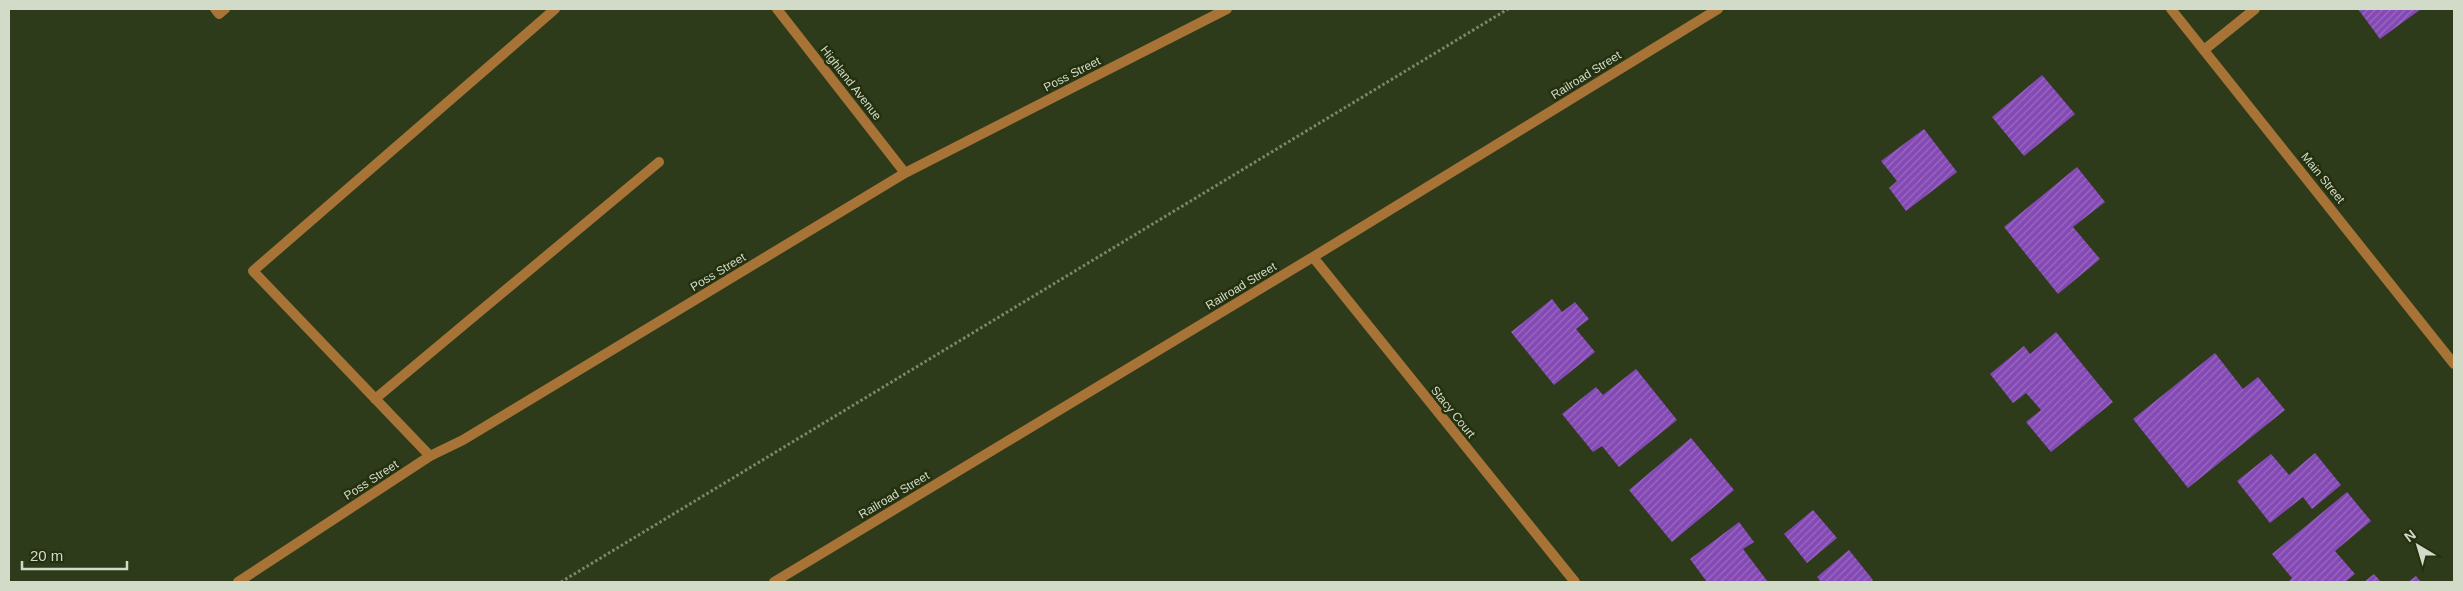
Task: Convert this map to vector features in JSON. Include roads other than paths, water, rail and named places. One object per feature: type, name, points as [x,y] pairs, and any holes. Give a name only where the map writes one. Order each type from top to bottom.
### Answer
[{"type":"street","points":[[215,9],[219,14],[225,9]]},
{"type":"street","points":[[430,456],[253,271],[555,9]]},
{"type":"street","name":"Highland Avenue","points":[[777,9],[906,173]]},
{"type":"street","name":"Poss Street","points":[[238,582],[430,456],[463,440],[906,173],[1227,9]]},
{"type":"street","name":"Railroad Street","points":[[774,582],[1313,257],[1718,9]]},
{"type":"street","name":"Main Street","points":[[2171,9],[2454,364]]},
{"type":"street","points":[[2204,50],[2255,9]]},
{"type":"street","points":[[375,399],[660,162]]},
{"type":"street","name":"Stacy Court","points":[[1313,257],[1575,582]]}]
